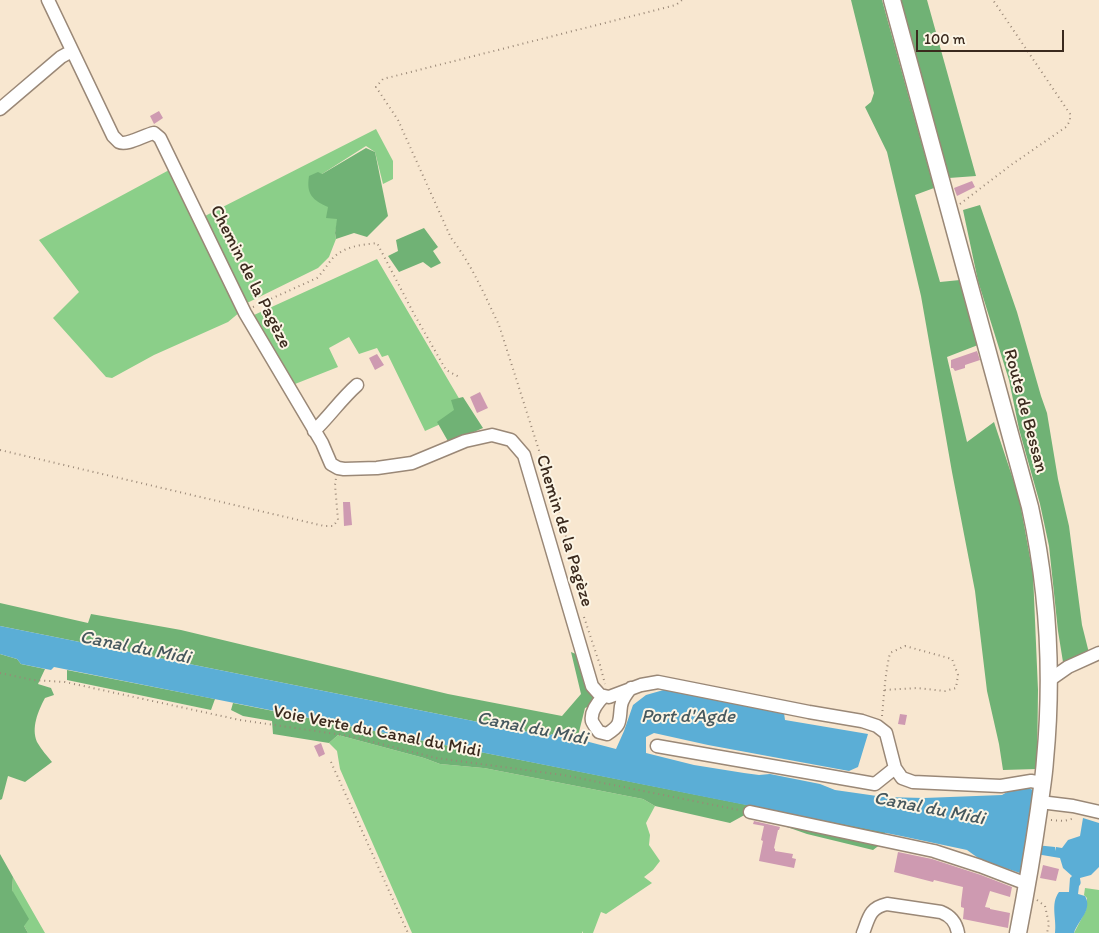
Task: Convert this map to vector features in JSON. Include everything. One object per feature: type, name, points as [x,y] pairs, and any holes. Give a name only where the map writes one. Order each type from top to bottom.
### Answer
[{"type":"main road","name":"Route de Bessan","points":[[892,0],[1009,428],[1036,535],[1041,564],[1048,651],[1048,719],[1040,802],[1018,933]]},
{"type":"street","name":"Chemin de la Pagèze","points":[[48,0],[113,136],[120,143],[127,143],[154,132],[160,138],[245,313],[322,443],[331,464],[338,468],[377,468],[412,463],[465,441],[492,434],[512,440],[524,455],[592,686],[600,695],[604,696]]},
{"type":"street","points":[[0,108],[61,57],[72,51]]},
{"type":"street","points":[[314,431],[357,385]]},
{"type":"street","points":[[1048,676],[1099,653]]},
{"type":"street","points":[[631,688],[625,695],[621,706],[621,717],[616,728],[607,734],[599,732],[592,722],[593,713],[597,703],[604,696],[609,697],[631,688],[658,682],[862,721],[877,726],[886,734],[895,768],[902,778],[913,782],[1001,786],[1031,781],[1042,783]]},
{"type":"street","points":[[656,746],[875,784],[895,768]]},
{"type":"street","points":[[1040,802],[1073,806],[1099,812]]},
{"type":"street","points":[[750,812],[934,851],[980,866],[1026,891]]},
{"type":"street","points":[[862,933],[871,912],[887,904],[946,914],[952,918],[958,933]]},
{"type":"path","points":[[604,696],[605,684],[582,609],[565,532],[499,325],[460,249],[451,238],[398,120],[376,87],[383,79],[676,5],[682,0]]},
{"type":"path","points":[[950,212],[1011,165],[1066,127],[1070,122],[1070,114],[993,0]]},
{"type":"path","points":[[245,313],[257,304],[317,278],[333,258],[343,250],[357,245],[377,242],[414,314],[446,370],[461,378]]},
{"type":"path","points":[[0,450],[324,526],[333,526],[338,520],[335,485],[338,468]]},
{"type":"path","points":[[881,729],[884,690],[886,668],[890,653],[905,646],[952,659],[958,675],[956,688],[945,691],[917,688],[884,690]]},
{"type":"path","name":"Voie Verte du Canal du Midi","points":[[0,674],[33,680],[65,682],[240,720],[350,736],[436,758],[563,775],[750,812]]},
{"type":"path","points":[[331,762],[408,933]]},
{"type":"path","points":[[1050,820],[1064,822],[1080,816]]},
{"type":"path","points":[[1026,891],[1045,906],[1048,924],[1047,933]]},
{"type":"green space","points":[[851,0],[882,0],[934,188],[915,195],[940,282],[960,280],[978,345],[947,357],[967,442],[994,422],[1019,497],[1033,574],[1038,690],[1037,769],[1003,770],[987,691],[975,591],[921,296],[887,152],[865,107],[871,102],[874,93]]},
{"type":"green space","points":[[901,0],[927,0],[976,176],[949,178]]},
{"type":"green space","points":[[376,129],[393,161],[393,179],[383,184],[375,152],[366,146],[322,174],[329,207],[338,219],[335,233],[336,239],[329,257],[318,268],[245,304],[203,217]]},
{"type":"green space","points":[[366,148],[375,152],[388,216],[367,237],[354,233],[336,239],[337,219],[326,218],[328,207],[318,202],[312,196],[308,182],[309,176],[318,172],[322,174]]},
{"type":"green space","points":[[171,169],[240,312],[228,322],[154,355],[112,378],[106,377],[53,318],[79,292],[39,240]]},
{"type":"green space","points":[[980,205],[1017,312],[1047,413],[1058,479],[1069,526],[1082,625],[1089,653],[1088,656],[1063,662],[1049,546],[1040,504],[1019,429],[1009,380],[978,281],[963,210]]},
{"type":"green space","points":[[424,228],[438,247],[433,251],[441,263],[431,268],[423,262],[399,272],[388,256],[398,251],[396,240]]},
{"type":"green space","points":[[377,259],[467,412],[425,431],[388,355],[382,357],[377,348],[359,354],[349,337],[329,348],[338,367],[295,384],[264,336],[254,315]]},
{"type":"green space","points":[[463,397],[483,428],[449,443],[437,422],[454,410],[451,400]]},
{"type":"green space","points":[[0,603],[88,623],[91,614],[181,630],[448,694],[562,716],[581,694],[571,652],[583,657],[597,703],[585,708],[578,736],[570,737],[565,732],[560,731],[548,736],[0,626]]},
{"type":"green space","points":[[0,654],[17,659],[21,664],[45,669],[38,684],[51,688],[54,695],[45,698],[35,725],[37,742],[52,762],[25,782],[8,776],[2,799],[0,800]]},
{"type":"green space","points":[[67,670],[215,699],[211,710],[67,680]]},
{"type":"green space","points":[[233,703],[753,806],[750,812],[730,823],[655,806],[643,799],[484,768],[440,764],[338,735],[329,743],[273,734],[272,721],[243,716],[231,710]]},
{"type":"green space","points":[[338,735],[440,764],[484,768],[643,799],[655,806],[646,823],[650,835],[649,845],[660,861],[644,877],[652,883],[606,914],[601,912],[593,933],[583,933],[583,931],[582,933],[412,933],[340,769],[337,751],[329,743]]},
{"type":"green space","points":[[789,813],[885,832],[885,841],[873,850],[807,834],[787,827],[785,817]]},
{"type":"green space","points":[[0,854],[13,877],[12,890],[29,919],[24,926],[28,933],[0,933]]},
{"type":"green space","points":[[13,877],[45,933],[28,933],[24,926],[12,890]]},
{"type":"green space","points":[[1085,888],[1099,890],[1099,933],[1074,933],[1086,910],[1087,898],[1084,895]]},
{"type":"water","points":[[0,626],[548,736],[560,731],[565,732],[570,737],[616,749],[633,705],[646,695],[667,689],[784,713],[785,720],[868,734],[858,767],[849,771],[654,733],[646,737],[646,753],[694,765],[759,775],[770,774],[820,784],[835,790],[884,797],[924,798],[1002,795],[1014,788],[1023,786],[1033,790],[1026,844],[1055,847],[1056,851],[1056,847],[1062,848],[1068,840],[1080,836],[1083,818],[1099,823],[1099,867],[1091,875],[1080,878],[1081,883],[1078,894],[1085,896],[1087,906],[1074,933],[1055,933],[1054,907],[1056,897],[1059,892],[1069,892],[1070,878],[1072,876],[1063,868],[1060,858],[1024,852],[1020,873],[981,860],[967,850],[901,836],[54,667],[51,670],[21,664],[17,659],[0,654]]},
{"type":"building","points":[[159,111],[163,118],[154,124],[150,116]]},
{"type":"building","points":[[972,181],[975,187],[957,196],[954,188]]},
{"type":"building","points":[[977,351],[980,360],[955,371],[951,368],[951,360]]},
{"type":"building","points":[[377,354],[384,365],[375,370],[369,358]]},
{"type":"building","points":[[480,392],[488,408],[477,413],[470,397]]},
{"type":"building","points":[[343,502],[350,502],[352,525],[344,526]]},
{"type":"building","points":[[900,714],[907,715],[905,725],[898,724]]},
{"type":"building","points":[[321,743],[325,754],[319,757],[314,746]]},
{"type":"building","points":[[754,821],[780,827],[774,848],[775,851],[793,854],[792,858],[796,859],[794,868],[759,861],[764,826],[753,824]]},
{"type":"building","points":[[898,852],[932,859],[1012,887],[1010,897],[990,891],[985,907],[1010,913],[1008,928],[963,919],[964,908],[961,907],[961,903],[963,887],[894,872]]},
{"type":"building","points":[[1043,865],[1059,869],[1056,881],[1040,878]]},
{"type":"water label","name":"Canal du Midi","points":[[135,648]]},
{"type":"water label","name":"Port d'Agde","points":[[688,717]]},
{"type":"water label","name":"Canal du Midi","points":[[532,729]]},
{"type":"water label","name":"Canal du Midi","points":[[929,809]]}]
